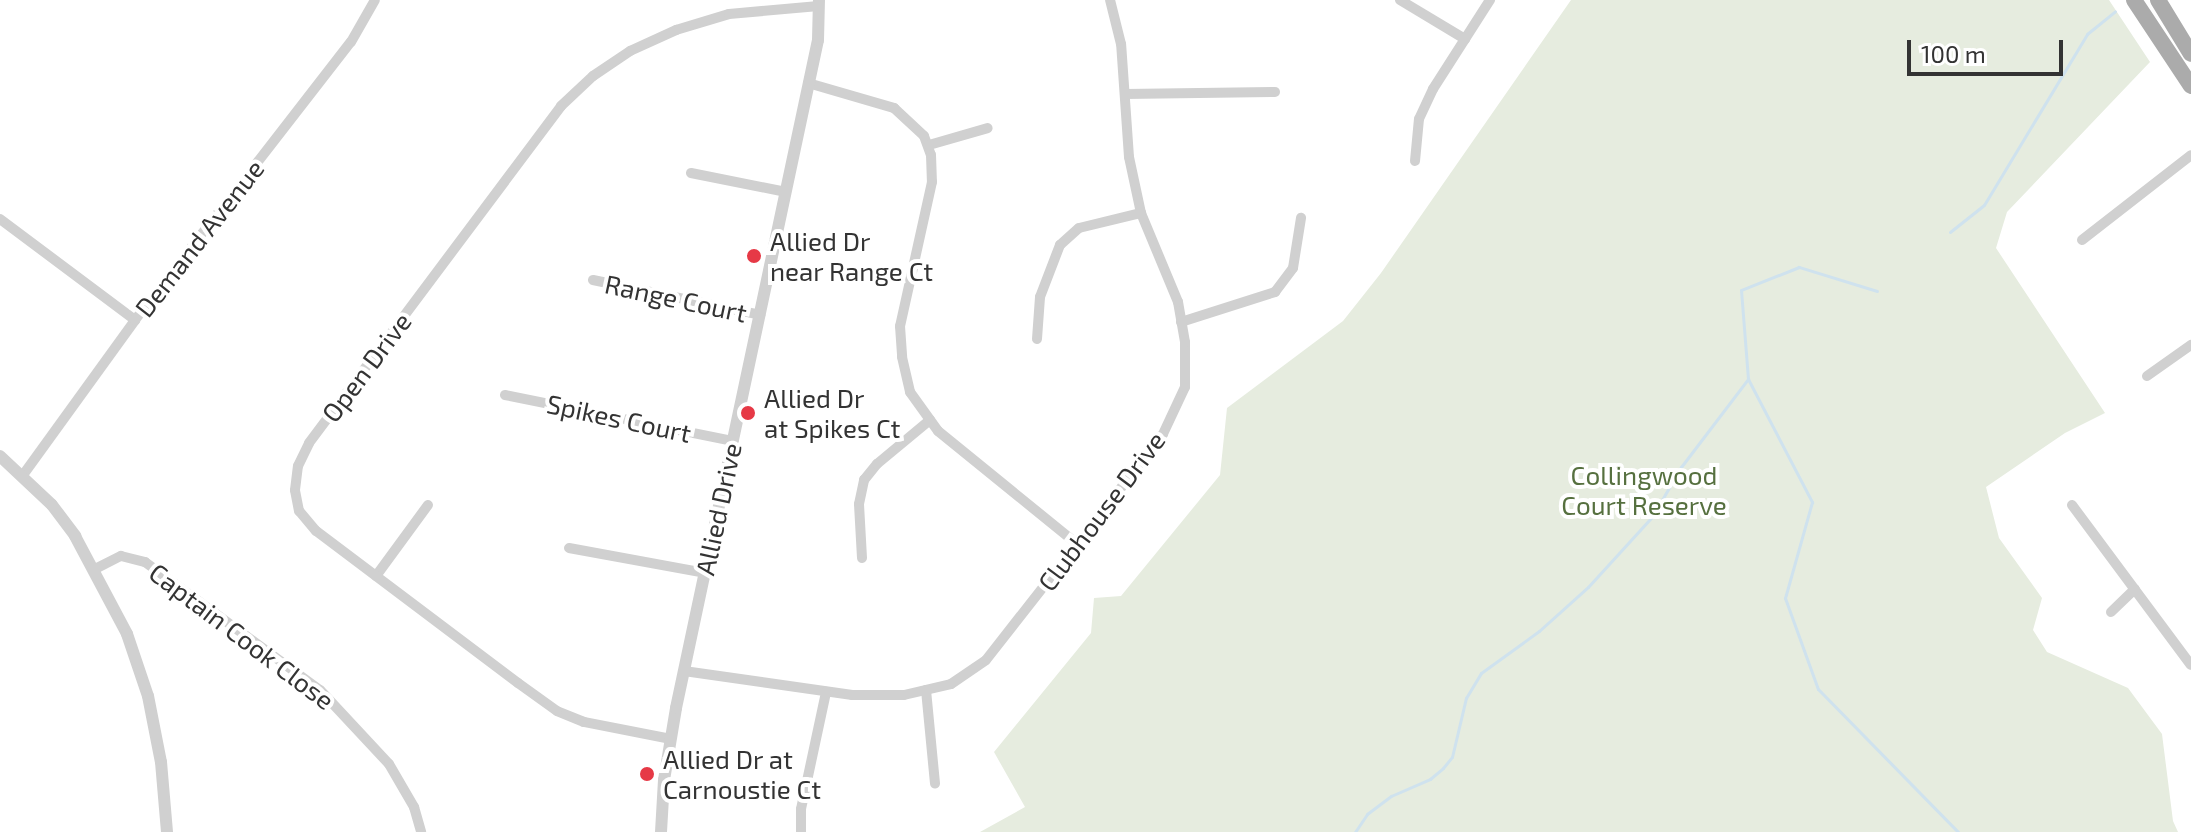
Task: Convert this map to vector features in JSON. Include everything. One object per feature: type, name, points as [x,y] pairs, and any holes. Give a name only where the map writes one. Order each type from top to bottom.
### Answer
[{"type":"main road","points":[[2134,0],[2191,86]]},
{"type":"main road","points":[[2158,0],[2191,54]]},
{"type":"street","name":"Demand Avenue","points":[[23,475],[135,320],[351,42],[375,0]]},
{"type":"street","name":"Clubhouse Drive","points":[[684,671],[826,692],[904,695],[951,684],[986,660],[1163,434],[1185,387],[1181,322],[1178,302],[1141,213],[1129,157],[1121,44],[1110,0]]},
{"type":"street","points":[[1400,0],[1465,39]]},
{"type":"street","points":[[1415,161],[1419,119],[1490,0]]},
{"type":"street","name":"Allied Drive","points":[[661,832],[671,739],[818,40],[819,3]]},
{"type":"street","name":"Open Drive","points":[[671,739],[584,722],[557,711],[316,531],[299,511],[295,490],[298,466],[309,443],[561,106],[593,76],[630,51],[676,30],[729,14],[819,3]]},
{"type":"street","points":[[808,83],[894,108],[917,126],[929,145],[932,182],[900,326],[902,357],[910,392],[938,431],[1077,544]]},
{"type":"street","points":[[1125,94],[1275,92]]},
{"type":"street","points":[[929,145],[988,128]]},
{"type":"street","points":[[2082,240],[2191,155]]},
{"type":"street","points":[[691,173],[786,192]]},
{"type":"street","points":[[1037,339],[1040,297],[1060,245],[1079,228],[1141,213]]},
{"type":"street","points":[[1181,322],[1275,292],[1293,268],[1301,218]]},
{"type":"street","points":[[0,219],[135,320]]},
{"type":"street","name":"Range Court","points":[[593,280],[760,315]]},
{"type":"street","points":[[2147,376],[2191,345]]},
{"type":"street","name":"Spikes Court","points":[[505,395],[733,441]]},
{"type":"street","points":[[862,558],[859,504],[864,480],[877,464],[930,420]]},
{"type":"street","points":[[0,456],[52,505],[95,569],[127,634],[148,696],[161,762],[167,832]]},
{"type":"street","points":[[376,576],[428,505]]},
{"type":"street","points":[[2072,505],[2191,665]]},
{"type":"street","points":[[569,548],[705,573]]},
{"type":"street","name":"Captain Cook Close","points":[[95,569],[121,556],[145,562],[320,690],[389,764],[414,807],[421,832]]},
{"type":"street","points":[[2111,612],[2135,589]]},
{"type":"street","points":[[926,690],[935,784]]},
{"type":"street","points":[[801,832],[801,809],[826,692]]},
{"type":"green space","name":"Collingwood Court Reserve","points":[[1571,0],[2109,0],[2150,62],[2007,212],[1996,248],[2105,413],[2065,433],[1986,487],[1999,538],[2042,598],[2033,630],[2047,652],[2128,688],[2162,734],[2173,821],[2178,832],[980,832],[1025,807],[994,752],[1091,633],[1094,598],[1121,596],[1220,475],[1227,408],[1343,321],[1381,273]]},
{"type":"waterway","points":[[1950,232],[1984,205],[2087,34],[2115,11]]},
{"type":"waterway","points":[[1877,291],[1799,267],[1741,290],[1748,379],[1812,502],[1785,598],[1818,689],[1958,832]]},
{"type":"waterway","points":[[1355,832],[1367,814],[1391,796],[1430,779],[1443,768],[1452,757],[1466,698],[1481,673],[1539,631],[1588,587],[1652,517],[1681,467],[1748,379]]},
{"type":"place","name":"Allied Dr near Range Ct","points":[[754,256]]},
{"type":"place","name":"Allied Dr at Spikes Ct","points":[[748,413]]},
{"type":"place","name":"Allied Dr at Carnoustie Ct","points":[[647,774]]}]
